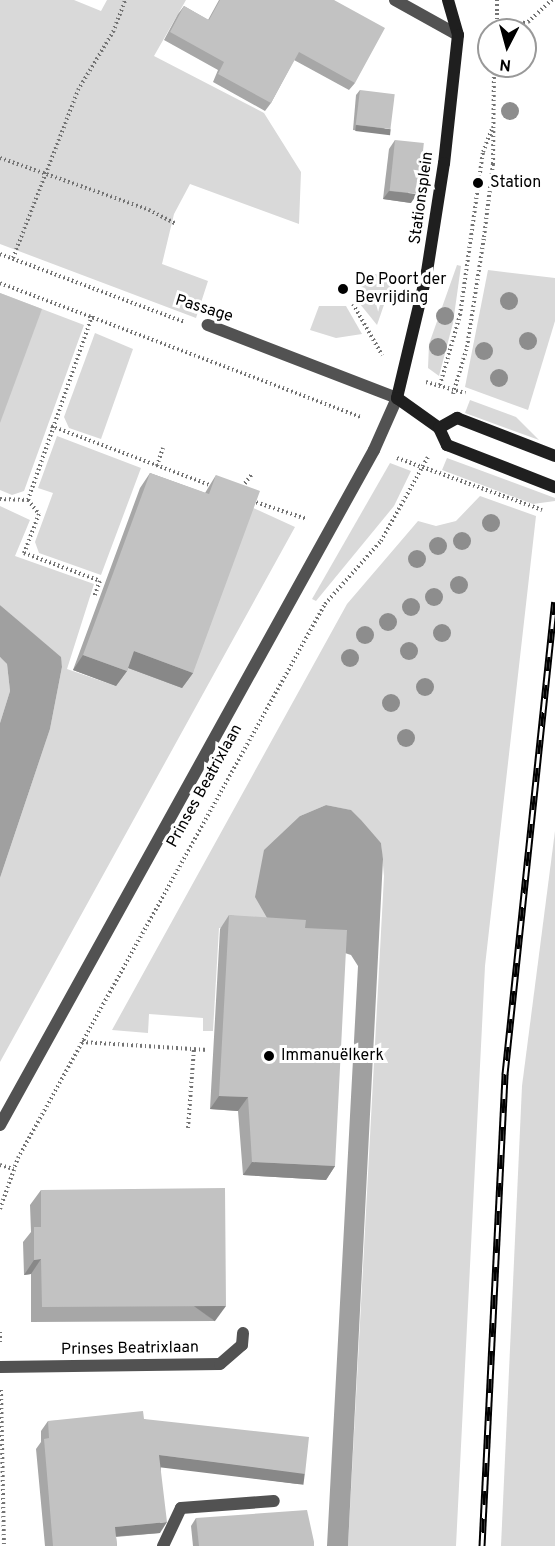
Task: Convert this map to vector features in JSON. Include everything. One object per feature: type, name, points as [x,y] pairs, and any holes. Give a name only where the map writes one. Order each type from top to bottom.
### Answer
[{"type":"street","points":[[395,0],[458,35]]},
{"type":"street","name":"Stationsplein","points":[[397,398],[404,377],[429,261],[458,35],[448,0]]},
{"type":"street","name":"Passage","points":[[208,325],[397,398]]},
{"type":"street","points":[[397,398],[439,428],[447,445],[555,487]]},
{"type":"street","name":"Prinses Beatrixlaan","points":[[0,1125],[374,450],[397,398]]},
{"type":"street","points":[[439,428],[457,418],[555,456]]},
{"type":"street","name":"Prinses Beatrixlaan","points":[[0,1367],[220,1364],[242,1345],[243,1333]]},
{"type":"street","points":[[163,1546],[182,1508],[274,1501]]},
{"type":"path","points":[[13,258],[78,90],[113,32],[125,0]]},
{"type":"path","points":[[497,0],[497,18]]},
{"type":"path","points":[[532,18],[552,0]]},
{"type":"path","points":[[440,385],[460,315],[483,153],[493,124],[494,78]]},
{"type":"path","name":"Prinses Beatrixlaan","points":[[0,1209],[13,1169],[325,604],[381,541],[423,468],[455,389],[476,298],[493,124]]},
{"type":"path","points":[[0,158],[45,171],[176,224]]},
{"type":"path","name":"Passage","points":[[0,254],[192,325],[208,325]]},
{"type":"path","points":[[0,283],[362,416],[357,424]]},
{"type":"path","points":[[353,304],[394,375],[455,389],[476,397]]},
{"type":"path","points":[[28,500],[51,426],[92,316]]},
{"type":"path","points":[[51,426],[218,488]]},
{"type":"path","points":[[156,466],[163,448]]},
{"type":"path","points":[[374,450],[536,510],[555,510]]},
{"type":"path","points":[[238,496],[252,474]]},
{"type":"path","points":[[0,499],[28,500],[39,514],[24,553],[100,581],[94,597]]},
{"type":"path","points":[[248,499],[307,520]]},
{"type":"path","points":[[82,1042],[208,1050]]},
{"type":"path","points":[[188,1128],[194,1049]]},
{"type":"path","points":[[0,1165],[13,1169]]},
{"type":"path","points":[[0,1332],[4,1546]]},
{"type":"shaded area","points":[[0,0],[74,0],[101,11],[107,0],[186,0],[154,56],[264,113],[301,172],[299,224],[190,184],[174,214],[162,264],[208,281],[196,318],[0,244]]},
{"type":"shaded area","points":[[457,265],[461,266],[453,323],[439,376],[428,368],[429,344]]},
{"type":"shaded area","points":[[488,270],[555,278],[555,321],[528,410],[465,387]]},
{"type":"shaded area","points":[[364,273],[394,276],[377,325],[356,299]]},
{"type":"shaded area","points":[[0,293],[84,325],[24,491],[12,495],[0,490]]},
{"type":"shaded area","points":[[319,306],[346,306],[362,334],[336,338],[310,330]]},
{"type":"shaded area","points":[[95,333],[133,349],[101,439],[69,428],[64,417]]},
{"type":"shaded area","points":[[470,400],[516,417],[539,440],[465,413]]},
{"type":"shaded area","points":[[57,436],[141,468],[101,575],[39,553],[35,542],[53,493],[38,488]]},
{"type":"shaded area","points":[[447,458],[555,498],[555,501],[533,504],[442,470]]},
{"type":"shaded area","points":[[390,463],[411,471],[394,506],[316,601],[312,599]]},
{"type":"shaded area","points":[[480,496],[536,516],[485,966],[456,1546],[348,1546],[384,876],[381,843],[350,810],[326,805],[300,816],[274,930],[219,928],[213,1031],[203,1031],[203,1018],[149,1014],[148,1033],[112,1030],[347,604],[418,521],[436,526],[456,521]]},
{"type":"shaded area","points":[[0,506],[30,520],[15,556],[94,584],[67,669],[116,686],[123,666],[249,506],[295,527],[0,1062],[0,878],[50,729],[62,667],[60,657],[0,605]]},
{"type":"shaded area","points":[[0,605],[61,657],[62,667],[50,729],[0,878],[0,723],[10,691],[7,664],[0,657]]},
{"type":"shaded area","points":[[0,657],[7,664],[10,691],[0,723]]},
{"type":"shaded area","points":[[326,805],[351,810],[381,843],[383,859],[348,1546],[327,1546],[358,966],[351,955],[274,930],[255,897],[264,850],[300,816]]},
{"type":"shaded area","points":[[555,831],[555,1546],[501,1546],[522,1086]]},
{"type":"building","points":[[220,0],[334,0],[385,28],[355,83],[299,52],[271,103],[218,74],[224,62],[170,32],[184,6],[209,20]]},
{"type":"building","points":[[360,90],[395,94],[390,129],[356,125]]},
{"type":"building","points":[[395,140],[424,143],[419,194],[390,191]]},
{"type":"building","points":[[0,293],[42,309],[0,423]]},
{"type":"building","points":[[150,473],[209,494],[216,475],[260,491],[193,673],[134,651],[127,671],[83,655]]},
{"type":"building","name":"Immanuëlkerk","points":[[229,915],[306,920],[305,928],[347,930],[335,1166],[252,1162],[248,1097],[219,1096]]},
{"type":"building","points":[[225,1188],[226,1306],[42,1307],[41,1259],[34,1260],[34,1227],[41,1227],[41,1190]]},
{"type":"building","points":[[143,1411],[144,1419],[309,1437],[305,1474],[159,1455],[167,1522],[115,1527],[117,1546],[53,1546],[44,1439],[49,1438],[48,1421]]},
{"type":"building","points":[[307,1510],[314,1546],[199,1546],[196,1518]]},
{"type":"railway","points":[[482,1546],[505,1074],[555,602]]},
{"type":"place","name":"Station","points":[[478,183]]},
{"type":"place","name":"De Poort der Bevrijding","points":[[343,289]]},
{"type":"place","name":"Immanuëlkerk","points":[[269,1056]]}]
